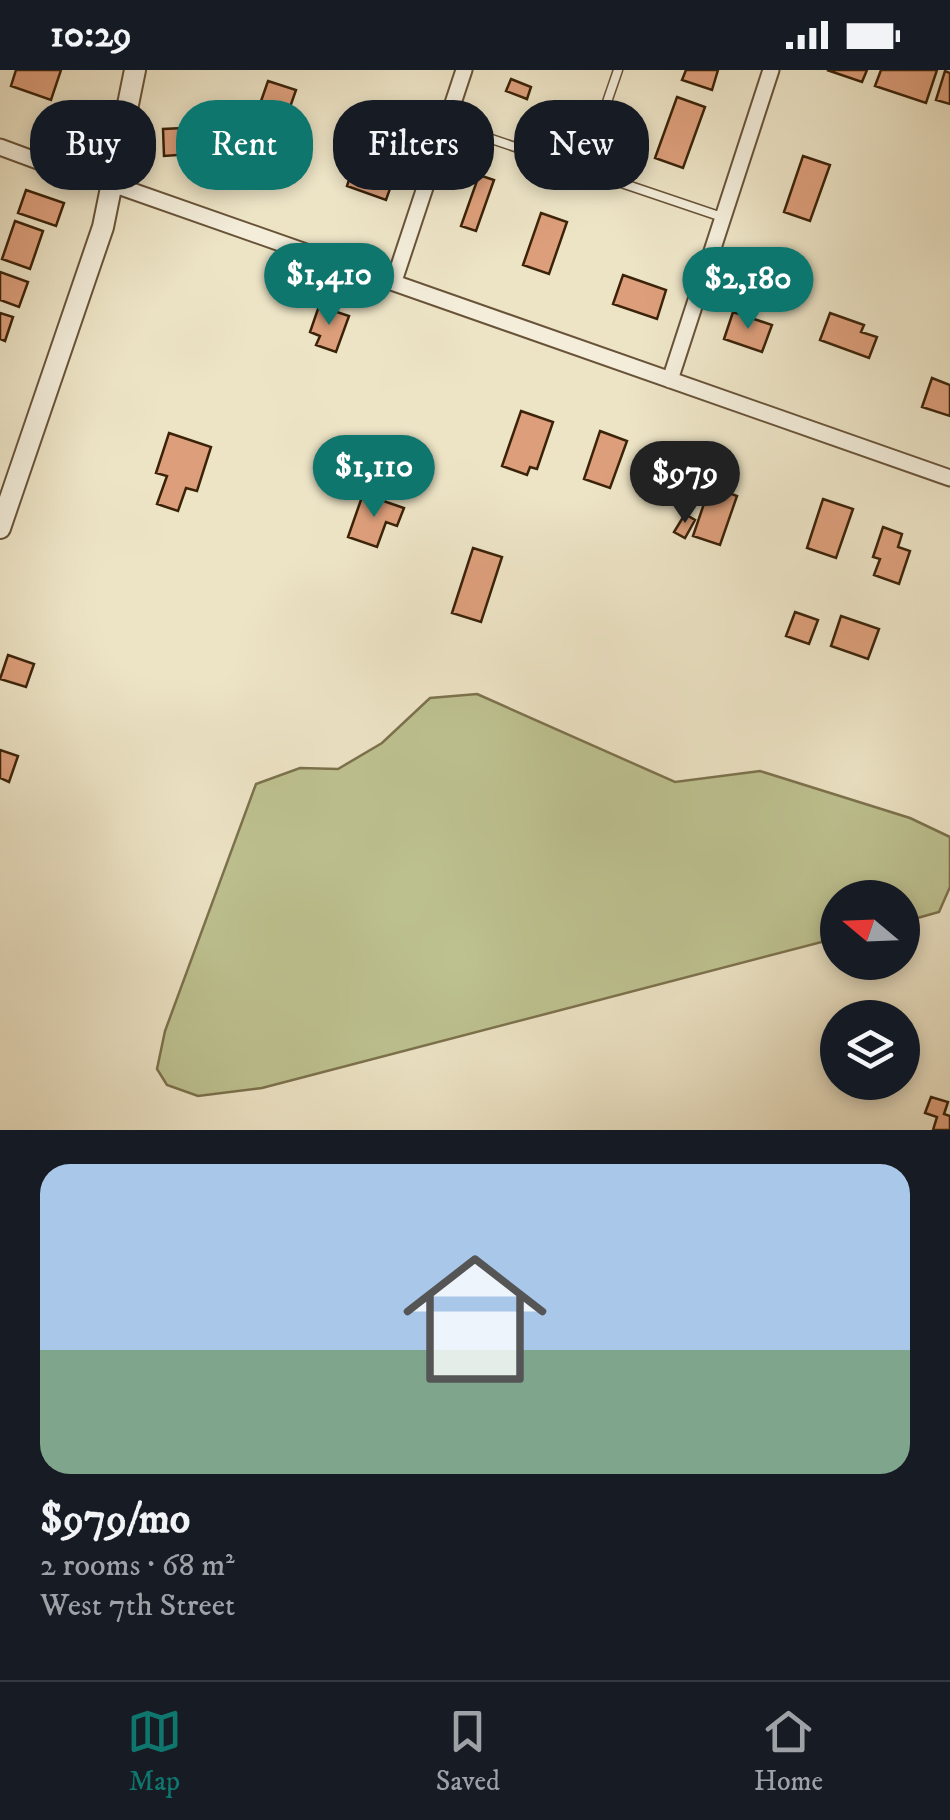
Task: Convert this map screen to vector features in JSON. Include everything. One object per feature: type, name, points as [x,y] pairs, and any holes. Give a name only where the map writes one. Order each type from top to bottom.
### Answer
[{"type":"street","points":[[130,100],[135,70]]},
{"type":"street","points":[[455,100],[464,70]]},
{"type":"street","points":[[670,380],[771,70]]},
{"type":"street","points":[[0,147],[30,158]]},
{"type":"street","points":[[0,528],[113,190]]},
{"type":"street","points":[[130,190],[950,478]]},
{"type":"street","points":[[394,281],[425,190]]},
{"type":"lane","points":[[608,100],[618,70]]},
{"type":"lane","points":[[644,190],[723,218]]},
{"type":"green space","points":[[477,694],[675,782],[760,771],[910,818],[950,837],[950,887],[939,912],[920,917],[920,880],[820,880],[820,942],[262,1088],[198,1096],[167,1085],[157,1069],[165,1031],[256,784],[300,768],[338,769],[382,743],[430,698]]},
{"type":"building","points":[[16,70],[61,70],[51,100],[11,86]]},
{"type":"building","points":[[686,70],[718,70],[712,90],[682,80]]},
{"type":"building","points":[[827,70],[867,70],[862,82]]},
{"type":"building","points":[[881,70],[937,70],[926,103],[875,86]]},
{"type":"building","points":[[945,71],[950,73],[950,104],[936,100]]},
{"type":"building","points":[[511,79],[531,87],[527,99],[506,91]]},
{"type":"building","points":[[268,81],[296,90],[293,100],[261,100]]},
{"type":"building","points":[[677,97],[705,107],[683,168],[655,158]]},
{"type":"building","points":[[176,128],[176,155],[164,156],[163,129]]},
{"type":"building","points":[[803,156],[830,165],[810,221],[784,212]]},
{"type":"building","points":[[26,190],[64,203],[56,226],[18,213]]},
{"type":"building","points":[[358,190],[390,190],[386,200]]},
{"type":"building","points":[[474,190],[490,190],[476,231],[461,226]]},
{"type":"building","points":[[541,213],[567,222],[549,274],[523,265]]},
{"type":"building","points":[[15,221],[43,231],[30,269],[2,259]]},
{"type":"building","points":[[0,272],[28,282],[19,307],[0,300]]},
{"type":"building","points":[[623,275],[666,290],[657,319],[613,304]]},
{"type":"building","points":[[319,306],[349,316],[336,352],[316,345],[320,336],[310,332]]},
{"type":"building","points":[[733,312],[772,325],[762,352],[724,339]]},
{"type":"building","points":[[0,313],[13,317],[5,341],[0,339]]},
{"type":"building","points":[[830,313],[864,325],[861,332],[877,337],[869,358],[820,340]]},
{"type":"building","points":[[932,378],[950,385],[950,416],[922,407]]},
{"type":"building","points":[[521,411],[553,422],[537,469],[530,467],[527,475],[502,466]]},
{"type":"building","points":[[600,431],[627,441],[610,488],[584,479]]},
{"type":"building","points":[[169,433],[211,447],[197,491],[186,488],[178,511],[157,504],[167,476],[156,473]]},
{"type":"building","points":[[710,486],[737,496],[720,545],[693,536]]},
{"type":"building","points":[[363,494],[404,508],[397,526],[386,522],[377,547],[348,537]]},
{"type":"building","points":[[823,499],[853,509],[836,558],[807,548]]},
{"type":"building","points":[[685,514],[695,520],[685,538],[674,532]]},
{"type":"building","points":[[883,527],[902,534],[898,547],[910,551],[899,584],[874,575],[880,559],[873,557]]},
{"type":"building","points":[[473,548],[502,557],[481,622],[452,613]]},
{"type":"building","points":[[795,612],[818,620],[809,644],[786,636]]},
{"type":"building","points":[[841,616],[879,629],[868,659],[831,646]]},
{"type":"building","points":[[8,655],[34,664],[26,687],[0,679]]},
{"type":"building","points":[[0,750],[18,756],[9,782],[0,778]]},
{"type":"building","points":[[931,1097],[948,1102],[944,1114],[950,1116],[950,1130],[933,1130],[937,1117],[925,1113]]}]
